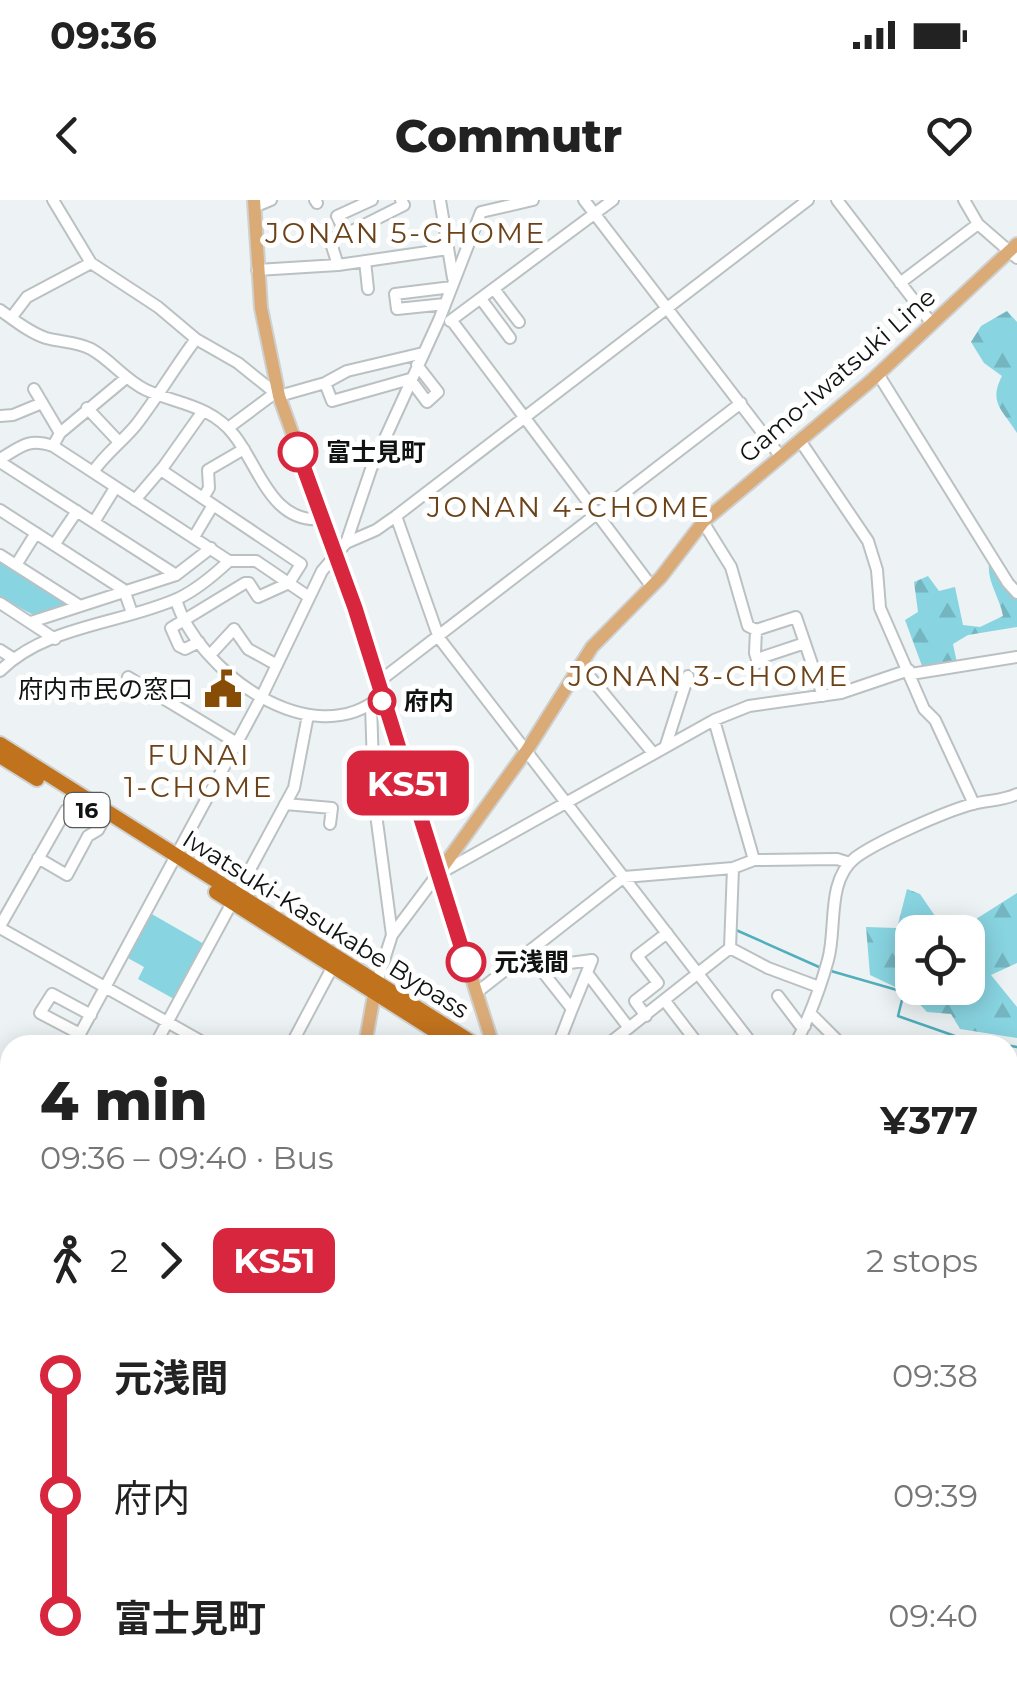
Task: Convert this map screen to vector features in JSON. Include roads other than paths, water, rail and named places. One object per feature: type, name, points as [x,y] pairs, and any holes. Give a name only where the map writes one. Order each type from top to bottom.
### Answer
[{"type":"highway","name":"Iwatsuki-Kasukabe Bypass","points":[[0,744],[234,898],[459,1035]]},
{"type":"highway","name":"Iwatsuki-Kasukabe Bypass","points":[[0,756],[176,861]]},
{"type":"highway","name":"Iwatsuki-Kasukabe Bypass","points":[[234,898],[333,966],[376,987],[440,1035]]},
{"type":"main road","points":[[254,203],[257,270],[277,395],[336,556],[376,694],[489,1035]]},
{"type":"main road","name":"Gamo-Iwatsuki Line","points":[[437,875],[527,750],[580,665],[605,632],[652,587],[703,522],[801,442],[1015,251]]},
{"type":"main road","points":[[368,1035],[376,987]]},
{"type":"street","points":[[53,200],[91,263],[277,395]]},
{"type":"street","points":[[254,203],[270,200]]},
{"type":"street","points":[[372,200],[347,205],[338,216],[346,234],[404,206],[401,200]]},
{"type":"street","points":[[440,200],[453,285]]},
{"type":"street","points":[[80,1035],[176,861],[322,571],[346,544],[371,469],[445,304],[481,212],[533,200]]},
{"type":"street","points":[[584,200],[781,458]]},
{"type":"street","points":[[438,320],[452,321],[612,200]]},
{"type":"street","points":[[346,544],[396,516],[808,200]]},
{"type":"street","points":[[838,200],[932,324]]},
{"type":"street","points":[[964,200],[978,224],[1015,251]]},
{"type":"street","points":[[900,283],[978,224]]},
{"type":"street","points":[[329,237],[338,265]]},
{"type":"street","points":[[257,270],[338,265],[448,248]]},
{"type":"street","points":[[365,261],[368,289]]},
{"type":"street","points":[[11,318],[27,297],[91,263]]},
{"type":"street","points":[[445,304],[397,309],[395,294],[453,285]]},
{"type":"street","points":[[494,289],[518,322]]},
{"type":"street","points":[[482,298],[510,338]]},
{"type":"street","points":[[0,310],[41,336],[90,348],[126,378],[203,411],[228,428],[276,504],[322,520]]},
{"type":"street","points":[[452,321],[652,587]]},
{"type":"street","points":[[92,472],[147,412],[156,393],[196,340]]},
{"type":"street","points":[[228,428],[277,395],[326,383],[346,371],[423,353]]},
{"type":"street","points":[[410,379],[427,402],[438,392],[416,366]]},
{"type":"street","points":[[878,374],[1017,593]]},
{"type":"street","points":[[53,446],[60,433],[126,378]]},
{"type":"street","points":[[326,383],[332,402],[410,379]]},
{"type":"street","points":[[34,388],[60,433]]},
{"type":"street","points":[[0,416],[13,415],[42,402]]},
{"type":"street","points":[[176,600],[182,621],[210,656],[261,698],[328,718],[376,694],[440,638],[742,403]]},
{"type":"street","points":[[87,408],[120,442]]},
{"type":"street","points":[[135,500],[203,411]]},
{"type":"street","points":[[176,574],[0,460],[28,442],[53,446],[229,562]]},
{"type":"street","points":[[801,442],[868,542],[877,570],[880,608],[924,708],[935,720],[974,804]]},
{"type":"street","points":[[194,537],[208,501],[208,470],[244,449]]},
{"type":"street","points":[[161,470],[301,564],[289,583],[258,597],[246,583],[170,631],[179,646],[186,649],[199,642]]},
{"type":"street","points":[[94,522],[115,488]]},
{"type":"street","points":[[0,510],[124,590],[132,613]]},
{"type":"street","points":[[54,545],[76,511]]},
{"type":"street","points":[[396,516],[440,638],[745,1035]]},
{"type":"street","points":[[703,522],[731,567],[748,626],[756,630],[796,617],[823,696]]},
{"type":"street","points":[[16,565],[36,533]]},
{"type":"street","points":[[30,622],[176,574],[211,548]]},
{"type":"street","points":[[0,555],[80,606]]},
{"type":"street","points":[[0,671],[14,659],[54,639],[176,600],[229,562],[256,561],[309,597]]},
{"type":"street","points":[[0,603],[54,639]]},
{"type":"street","points":[[210,656],[234,630],[248,649],[277,665]]},
{"type":"street","points":[[756,630],[758,662],[805,643]]},
{"type":"street","points":[[0,650],[14,659]]},
{"type":"street","points":[[376,987],[392,935],[437,875],[714,720],[750,706],[823,696],[910,672],[1017,658]]},
{"type":"street","points":[[580,665],[653,753]]},
{"type":"street","points":[[128,676],[237,743]]},
{"type":"street","points":[[665,746],[688,676]]},
{"type":"street","points":[[376,694],[374,800],[392,935]]},
{"type":"street","points":[[161,1035],[299,777],[308,715]]},
{"type":"street","points":[[714,720],[754,860]]},
{"type":"street","points":[[800,1035],[834,940],[832,918],[837,893],[850,863],[874,847],[974,804],[1017,794]]},
{"type":"street","points":[[285,804],[332,808],[330,824]]},
{"type":"street","points":[[66,810],[0,927],[191,1035]]},
{"type":"street","points":[[38,858],[68,876],[88,836],[98,830],[103,820]]},
{"type":"street","points":[[476,993],[624,877],[733,868],[754,860],[837,859],[850,863]]},
{"type":"street","points":[[620,1035],[730,948],[733,868]]},
{"type":"street","points":[[646,1016],[635,1001],[658,983],[637,956],[667,933]]},
{"type":"street","points":[[730,948],[768,968],[819,987]]},
{"type":"street","points":[[527,952],[572,1009]]},
{"type":"street","points":[[539,967],[592,960],[562,1035]]},
{"type":"street","points":[[296,1035],[333,966]]},
{"type":"street","points":[[587,973],[629,1028]]},
{"type":"street","points":[[70,1035],[40,1013],[52,994],[91,1015]]},
{"type":"street","points":[[778,996],[800,1025],[805,1026]]},
{"type":"street","points":[[665,1001],[691,1035]]},
{"type":"street","points":[[810,1013],[828,1035]]},
{"type":"waterway","points":[[736,930],[819,967]]},
{"type":"waterway","points":[[831,971],[904,992],[898,1016],[952,1035]]},
{"type":"place","name":"富士見町","points":[[298,452]]},
{"type":"place","name":"府内市民の窓口","points":[[223,689]]},
{"type":"place","name":"府内","points":[[382,701]]},
{"type":"place","name":"元浅間","points":[[466,962]]},
{"type":"district","name":"JONAN 5-CHOME","points":[[406,233]]},
{"type":"district","name":"JONAN 4-CHOME","points":[[569,507]]},
{"type":"district","name":"JONAN 3-CHOME","points":[[709,676]]},
{"type":"district","name":"FUNAI 1-CHOME","points":[[199,771]]}]
